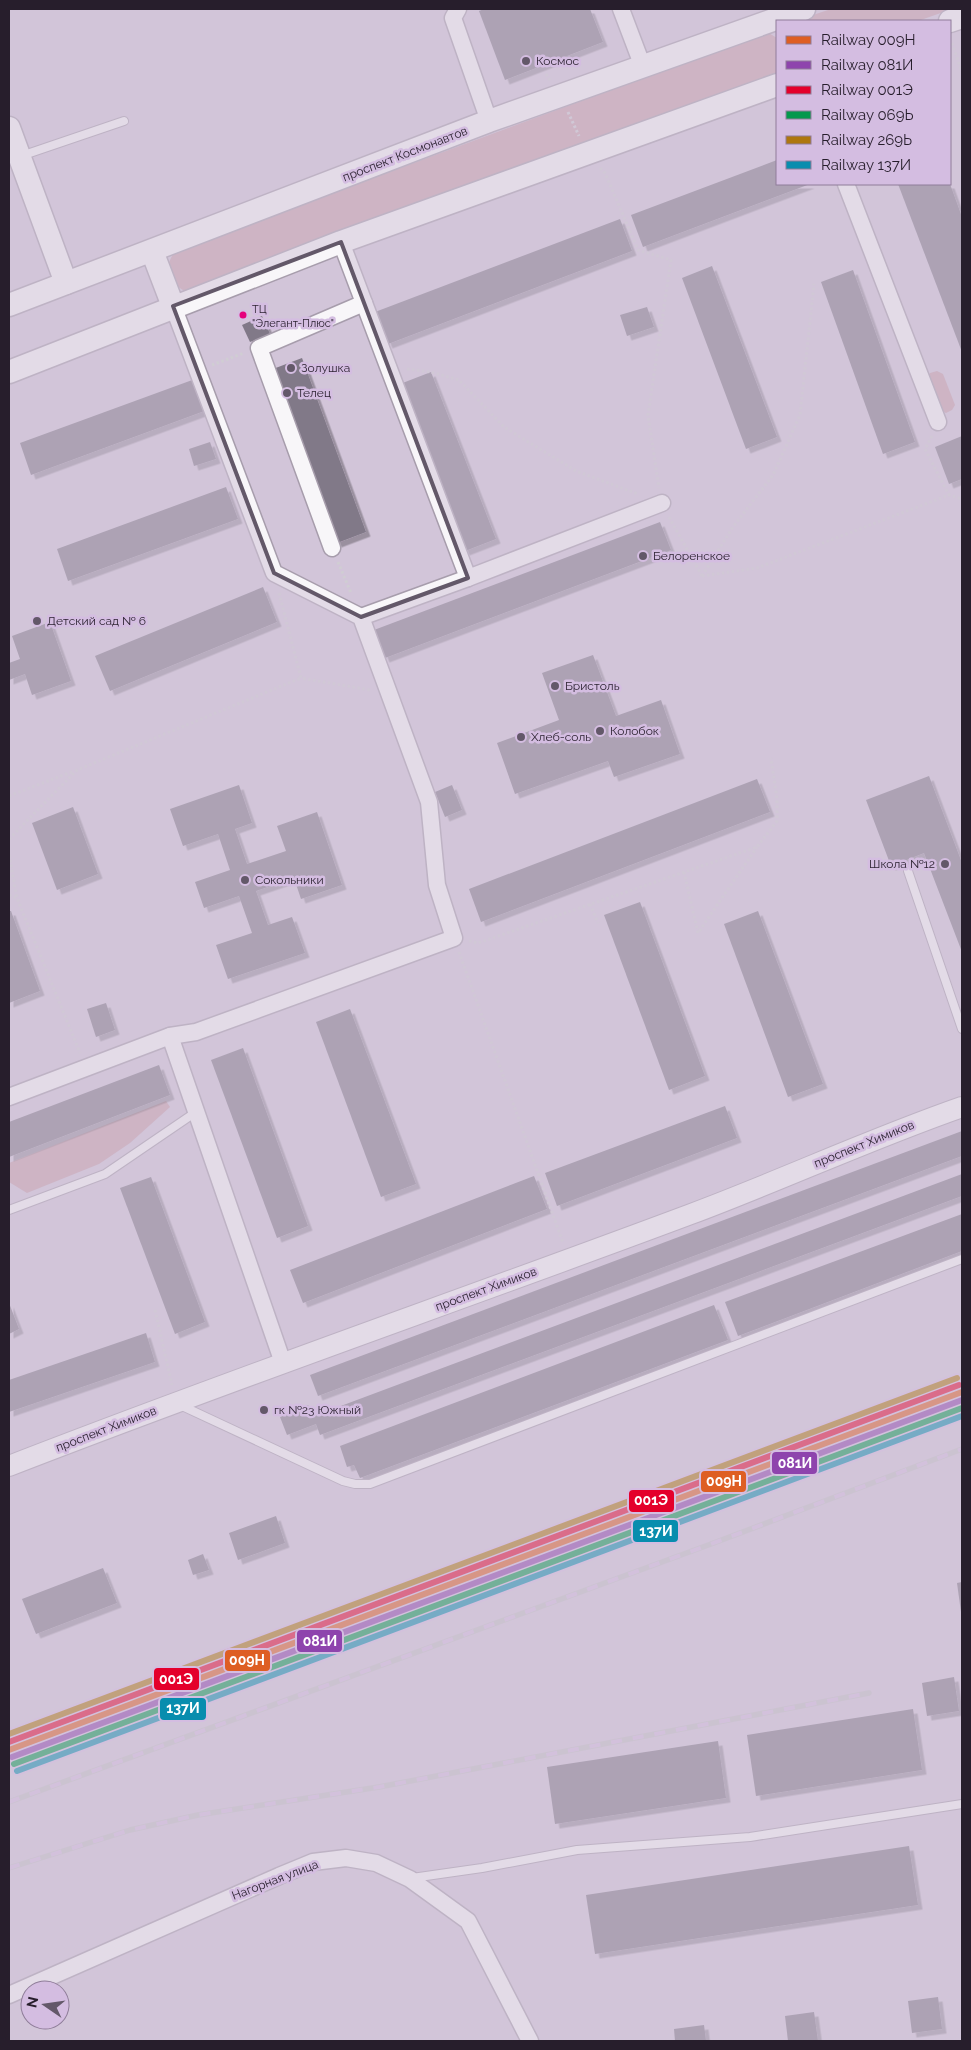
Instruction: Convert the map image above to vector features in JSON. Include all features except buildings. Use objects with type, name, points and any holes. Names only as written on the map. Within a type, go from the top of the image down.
[{"type":"main road","name":"проспект Космонавтов","points":[[782,19],[804,9]]},
{"type":"main road","name":"проспект Космонавтов","points":[[9,305],[489,121],[776,21]]},
{"type":"main road","points":[[9,372],[173,306],[341,242],[776,85]]},
{"type":"main road","points":[[9,128],[66,283]]},
{"type":"main road","points":[[152,250],[173,306]]},
{"type":"street","points":[[458,9],[452,18],[489,121]]},
{"type":"street","points":[[621,9],[643,67]]},
{"type":"street","points":[[846,185],[938,422]]},
{"type":"street","points":[[341,242],[468,578]]},
{"type":"street","points":[[332,548],[259,348],[364,303]]},
{"type":"street","points":[[9,1097],[170,1036],[196,1032],[454,938],[437,885],[429,802],[361,617],[274,573],[173,306]]},
{"type":"street","points":[[361,617],[662,503]]},
{"type":"street","points":[[170,1036],[284,1363]]},
{"type":"street","name":"проспект Химиков","points":[[9,1466],[694,1213],[898,1130],[962,1107]]},
{"type":"street","name":"Нагорная улица","points":[[9,1995],[314,1862],[346,1858],[376,1863],[410,1879],[468,1921],[530,2041]]},
{"type":"lane","points":[[19,156],[124,121]]},
{"type":"lane","points":[[908,871],[962,1029]]},
{"type":"lane","points":[[9,1210],[105,1174],[196,1112]]},
{"type":"lane","points":[[176,1403],[343,1481],[355,1484],[370,1484],[962,1259]]},
{"type":"lane","points":[[410,1879],[577,1850],[750,1837],[962,1804]]},
{"type":"path","points":[[952,44],[962,72]]},
{"type":"path","points":[[546,74],[560,96],[587,153],[604,172],[638,250],[671,260],[648,415],[662,503],[702,576]]},
{"type":"path","points":[[702,576],[733,527],[773,475],[800,415],[814,284]]},
{"type":"path","points":[[198,371],[259,348]]},
{"type":"path","points":[[388,366],[431,372],[458,380],[504,427],[576,471],[662,503]]},
{"type":"path","points":[[938,422],[926,449],[948,495]]},
{"type":"path","points":[[702,576],[757,568],[948,495],[962,499]]},
{"type":"path","points":[[332,548],[361,617]]},
{"type":"path","points":[[274,573],[301,678]]},
{"type":"path","points":[[9,796],[301,678],[388,693]]},
{"type":"path","points":[[684,872],[698,933],[777,821],[777,799],[770,758]]},
{"type":"path","points":[[9,839],[77,770]]},
{"type":"path","points":[[454,938],[478,943],[757,847]]},
{"type":"path","points":[[9,856],[17,898],[86,1068]]},
{"type":"path","points":[[9,895],[17,898]]},
{"type":"path","points":[[590,904],[598,924]]},
{"type":"path","points":[[454,938],[569,1259]]},
{"type":"path","points":[[155,1310],[176,1403]]},
{"type":"highlighted area","points":[[341,242],[468,578],[361,617],[274,573],[173,306]]},
{"type":"shaded area","points":[[831,9],[952,9],[921,20],[808,20],[810,16]]},
{"type":"shaded area","points":[[767,32],[776,37],[776,74],[190,293],[181,289],[169,273],[169,263],[174,252]]},
{"type":"shaded area","points":[[937,371],[943,374],[955,405],[952,410],[946,413],[940,410],[927,379],[930,373]]},
{"type":"shaded area","points":[[166,1101],[170,1107],[130,1143],[99,1164],[27,1193],[9,1182],[9,1163]]},
{"type":"railway","points":[[9,1802],[711,1544],[962,1449]]},
{"type":"railway","points":[[9,1868],[130,1830],[198,1815],[379,1787],[869,1693]]},
{"type":"rail line","name":"269Ь","points":[[9,1734],[957,1378]]},
{"type":"rail line","name":"001Э","points":[[9,1742],[959,1385]]},
{"type":"rail line","name":"009Н","points":[[9,1750],[962,1392]]},
{"type":"rail line","name":"081И","points":[[12,1757],[962,1400]]},
{"type":"rail line","name":"069Ь","points":[[14,1764],[962,1408]]},
{"type":"rail line","name":"137И","points":[[17,1771],[962,1416]]},
{"type":"place","name":"Космос","points":[[526,61]]},
{"type":"place","name":"ТЦ \"Элегант-Плюс\"","points":[[243,315]]},
{"type":"place","name":"Золушка","points":[[291,368]]},
{"type":"place","name":"Телец","points":[[287,393]]},
{"type":"place","name":"Белоренское","points":[[643,556]]},
{"type":"place","name":"Детский сад № 6","points":[[37,621]]},
{"type":"place","name":"Бристоль","points":[[555,686]]},
{"type":"place","name":"Колобок","points":[[600,731]]},
{"type":"place","name":"Хлеб-соль","points":[[521,737]]},
{"type":"place","name":"Школа №12","points":[[945,864]]},
{"type":"place","name":"Сокольники","points":[[245,880]]},
{"type":"place","name":"гк №23 Южный","points":[[264,1410]]}]
